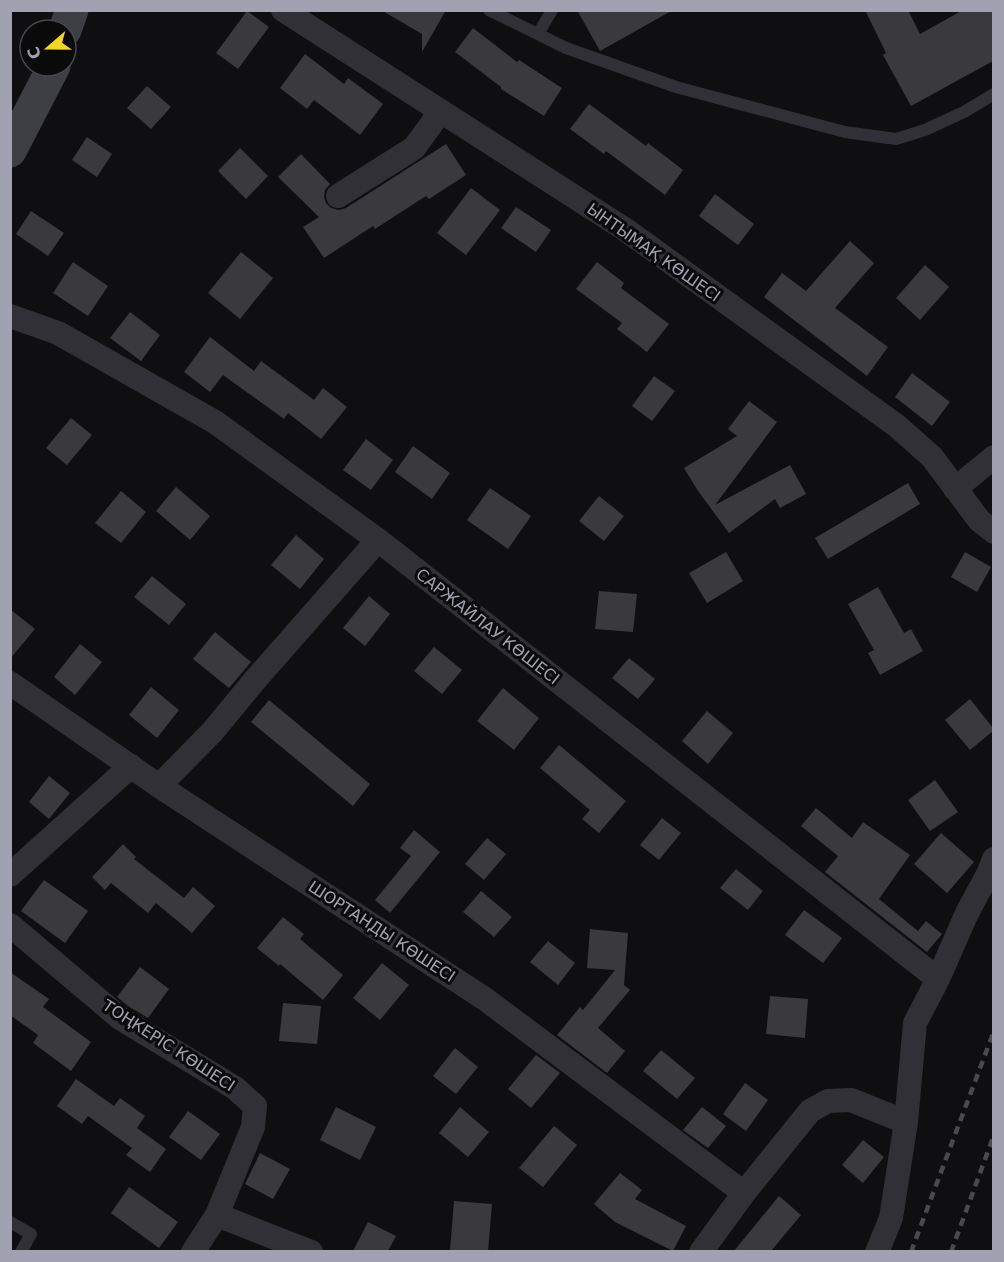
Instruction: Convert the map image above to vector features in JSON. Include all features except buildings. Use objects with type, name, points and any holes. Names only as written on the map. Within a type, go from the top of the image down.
[{"type":"street","name":"ЫНТЫМАҚ КӨШЕСІ","points":[[283,10],[626,230],[887,419],[932,457],[979,520],[993,532]]},
{"type":"street","points":[[10,151],[48,78]]},
{"type":"street","points":[[338,196],[414,148],[441,111]]},
{"type":"street","name":"САРЖАЙЛАУ КӨШЕСІ","points":[[10,316],[57,333],[215,422],[378,540],[938,979]]},
{"type":"street","points":[[955,489],[993,457]]},
{"type":"street","points":[[159,786],[213,731],[378,540]]},
{"type":"street","name":"ШОРТАНДЫ КӨШЕСІ","points":[[10,683],[159,786],[485,999],[744,1193]]},
{"type":"street","points":[[10,876],[131,766]]},
{"type":"street","points":[[878,1251],[891,1218],[906,1122],[915,1023],[988,874],[993,859]]},
{"type":"street","name":"ТОҢКЕРIС КӨШЕСІ","points":[[10,925],[120,1018],[236,1088],[255,1106],[253,1128],[217,1215]]},
{"type":"street","points":[[701,1251],[810,1111],[828,1101],[851,1100],[906,1122]]},
{"type":"street","points":[[193,1251],[217,1215],[311,1251]]},
{"type":"lane","points":[[489,10],[566,48],[676,87],[845,132],[896,139],[925,130],[964,112],[993,94]]},
{"type":"lane","points":[[538,34],[552,10]]},
{"type":"lane","points":[[10,1222],[31,1234],[21,1251]]},
{"type":"railway","points":[[911,1252],[994,1031]]},
{"type":"railway","points":[[951,1252],[994,1135]]}]
